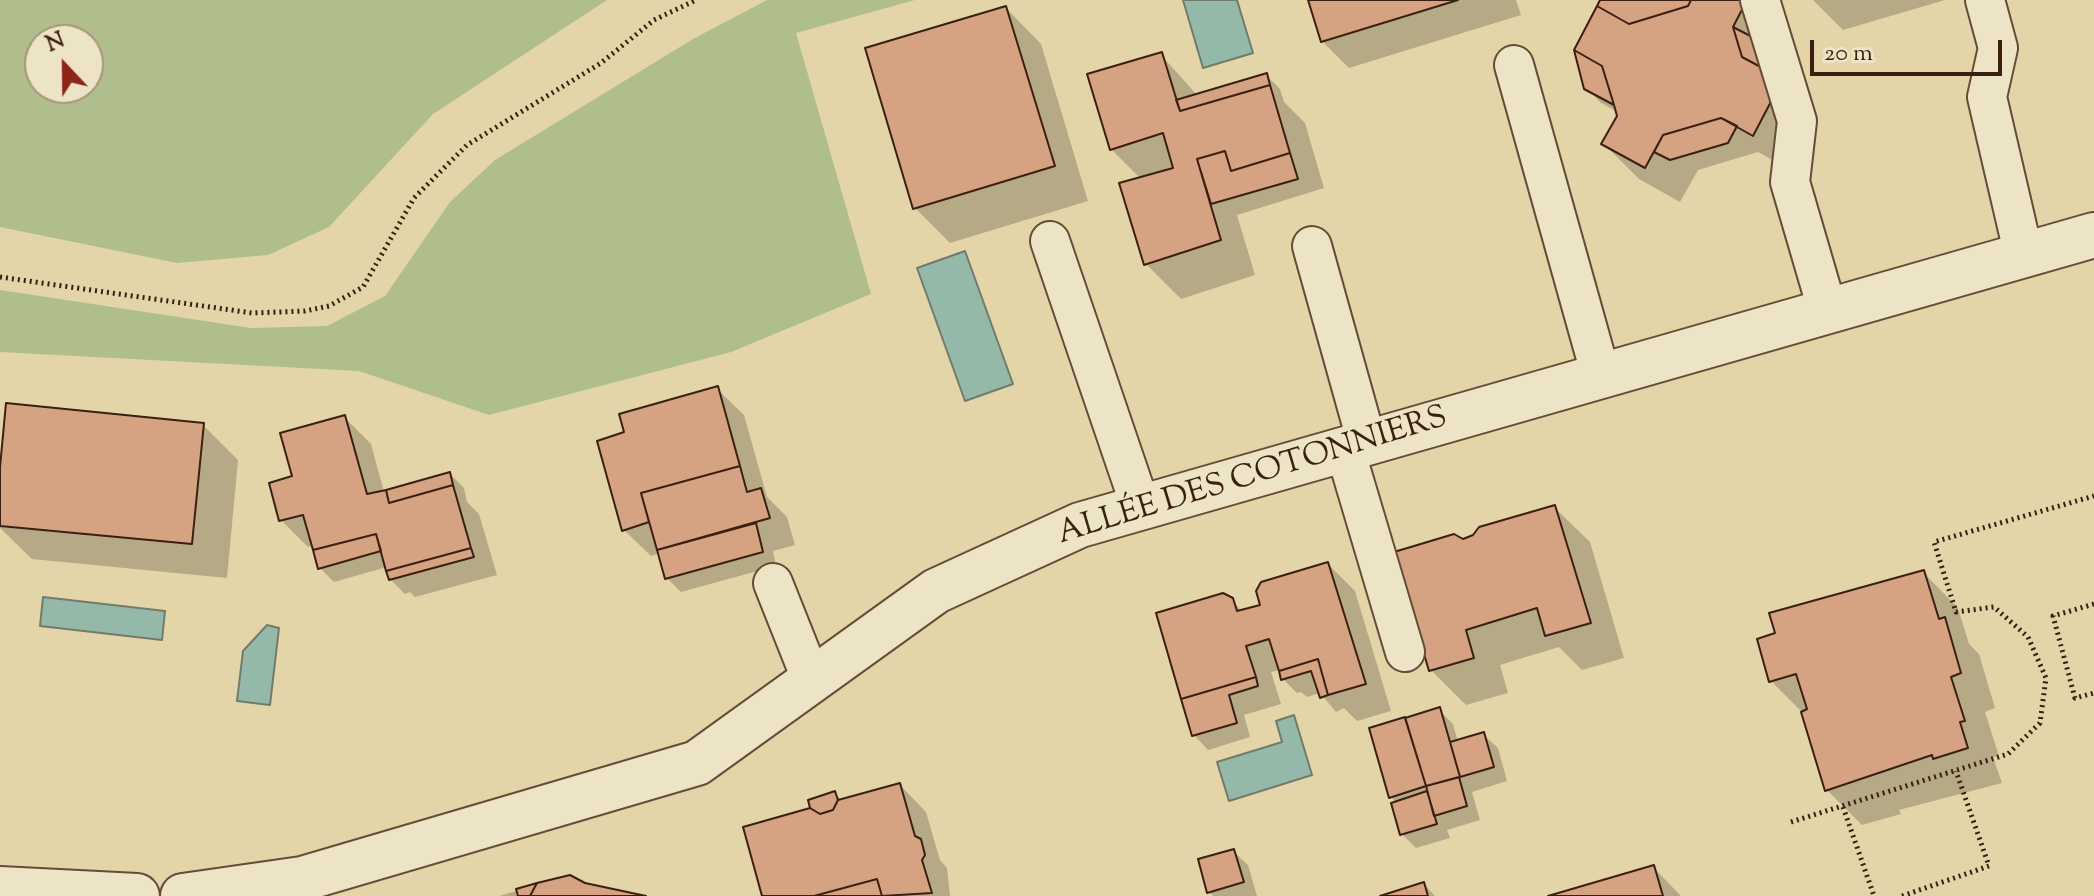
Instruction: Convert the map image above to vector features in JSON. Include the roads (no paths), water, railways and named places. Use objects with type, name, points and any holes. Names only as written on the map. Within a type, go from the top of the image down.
[{"type":"street","name":"ALLÉE DES COTONNIERS","points":[[183,896],[302,879],[697,763],[936,591],[1080,525],[2094,235]]},
{"type":"street","points":[[0,889],[137,896]]},
{"type":"lane","points":[[1760,0],[1797,121],[1790,182],[1828,312]]},
{"type":"lane","points":[[1985,0],[1998,48],[1987,97],[2024,256]]},
{"type":"lane","points":[[1514,65],[1601,376]]},
{"type":"lane","points":[[1050,241],[1141,508]]},
{"type":"lane","points":[[1312,246],[1405,652]]},
{"type":"lane","points":[[773,583],[812,681]]}]
